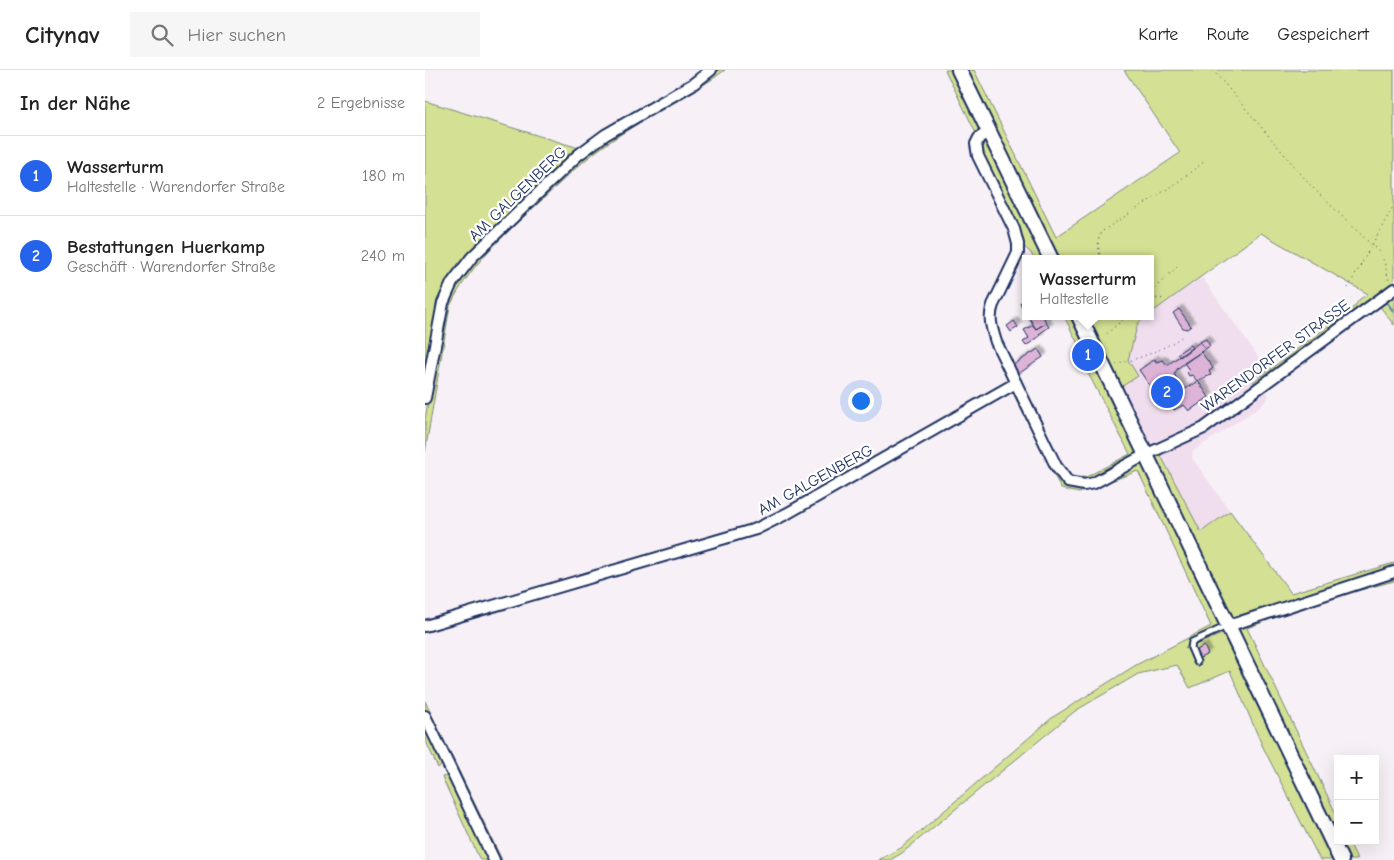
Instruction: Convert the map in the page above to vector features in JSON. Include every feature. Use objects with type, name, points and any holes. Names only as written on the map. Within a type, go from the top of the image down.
[{"type":"main road","points":[[959,70],[1049,255]]},
{"type":"main road","points":[[1081,320],[1341,860]]},
{"type":"street","name":"AM GALGENBERG","points":[[425,398],[443,302],[452,283],[472,257],[579,155],[605,135],[693,84],[711,70]]},
{"type":"street","points":[[989,131],[979,138],[975,144],[1013,229],[1018,254],[990,313],[990,323],[996,342],[1056,466],[1068,482],[1077,485],[1094,483],[1145,455]]},
{"type":"street","name":"WARENDORFER STRASSE","points":[[1145,455],[1204,428],[1221,418],[1392,290]]},
{"type":"street","name":"AM GALGENBERG","points":[[425,626],[756,529],[1016,383]]},
{"type":"street","points":[[1228,626],[1394,572]]},
{"type":"street","points":[[425,716],[493,860]]},
{"type":"lane","points":[[1197,662],[1191,648],[1193,642],[1228,626]]},
{"type":"path","points":[[1213,70],[1312,187],[1372,244],[1384,261],[1392,290]]},
{"type":"path","points":[[1100,255],[1098,241],[1101,232],[1175,184],[1205,161]]},
{"type":"path","points":[[1347,288],[1394,205]]},
{"type":"path","points":[[1154,292],[1158,285],[1179,265]]},
{"type":"path","points":[[1154,298],[1166,299]]},
{"type":"path","points":[[1093,346],[1122,321]]},
{"type":"path","points":[[1103,367],[1136,359],[1173,343],[1183,336]]},
{"type":"shaded area","points":[[1202,277],[1268,371],[1253,382],[1265,389],[1269,395],[1267,400],[1261,406],[1193,451],[1192,458],[1230,511],[1201,532],[1156,447],[1152,448],[1150,446],[1122,389],[1124,385],[1137,375],[1127,361],[1138,323],[1144,320],[1154,320],[1154,311]]},
{"type":"green space","points":[[717,70],[725,70],[622,133],[582,163],[503,236],[468,276],[450,306],[425,452],[425,419],[445,304],[454,284],[473,259],[580,157],[606,138],[694,88]]},
{"type":"green space","points":[[945,70],[951,70],[980,130],[977,135]]},
{"type":"green space","points":[[967,70],[974,70],[1056,237],[1180,153],[1124,70],[1394,70],[1394,325],[1375,300],[1258,388],[1253,382],[1354,307],[1360,299],[1368,294],[1261,233],[1154,311],[1154,255],[1057,255]]},
{"type":"green space","points":[[425,101],[582,149],[456,272],[425,390]]},
{"type":"green space","points":[[986,141],[1040,255],[1032,255],[1020,243],[980,156],[979,145]]},
{"type":"green space","points":[[1066,320],[1072,320],[1136,453],[1135,457],[1087,481],[1070,478],[1086,477],[1130,454],[1075,348],[1079,346]]},
{"type":"green space","points":[[1089,320],[1142,320],[1138,323],[1128,360],[1138,376],[1121,387]]},
{"type":"green space","points":[[1013,393],[1016,394],[1055,469],[1075,487],[1135,465],[1140,465],[1144,468],[1219,624],[1219,628],[1191,641],[1185,649],[1222,634],[1224,636],[1333,860],[1320,860],[1262,745],[1230,671],[1190,688],[1177,665],[1138,674],[1075,711],[902,853],[890,860],[878,860],[901,848],[1053,717],[1136,665],[1211,626],[1138,471],[1079,493],[1061,489]]},
{"type":"green space","points":[[1159,452],[1201,532],[1230,511],[1291,593],[1394,563],[1394,570],[1234,618],[1155,458]]},
{"type":"green space","points":[[1394,574],[1394,581],[1349,593],[1344,592],[1247,628],[1334,810],[1334,830],[1238,631],[1239,626]]},
{"type":"green space","points":[[425,701],[502,860],[496,860],[425,711]]},
{"type":"green space","points":[[425,722],[444,763],[438,768],[425,739]]},
{"type":"green space","points":[[448,776],[452,778],[490,860],[480,860],[442,777]]},
{"type":"green space","points":[[1341,845],[1351,845],[1357,860],[1348,860]]},
{"type":"building","points":[[1179,309],[1191,326],[1187,329],[1183,328],[1173,313]]},
{"type":"building","points":[[1030,320],[1045,320],[1046,323],[1036,329]]},
{"type":"building","points":[[1014,321],[1018,327],[1011,332],[1007,326]]},
{"type":"building","points":[[1046,323],[1049,327],[1026,346],[1023,342],[1029,338],[1024,330],[1033,325],[1036,329]]},
{"type":"building","points":[[1206,339],[1210,346],[1205,349],[1200,342]]},
{"type":"building","points":[[1200,342],[1205,349],[1178,368],[1174,374],[1184,390],[1198,381],[1209,397],[1189,411],[1184,405],[1174,410],[1173,405],[1162,406],[1162,401],[1152,398],[1155,393],[1139,370],[1155,359],[1156,362],[1163,360],[1167,365]]},
{"type":"building","points":[[1190,345],[1192,348],[1180,357],[1177,354]]},
{"type":"building","points":[[1038,349],[1043,357],[1017,375],[1013,365]]},
{"type":"building","points":[[1201,352],[1213,368],[1209,371],[1211,375],[1197,381],[1192,375],[1189,376],[1187,372],[1189,370],[1184,363]]},
{"type":"building","points":[[1204,646],[1208,654],[1198,659],[1195,651]]},
{"type":"waterway","points":[[1385,300],[1394,312]]},
{"type":"place","name":"Wasserturm","points":[[1088,355]]},
{"type":"place","name":"Bestattungen Huerkamp","points":[[1167,392]]}]
